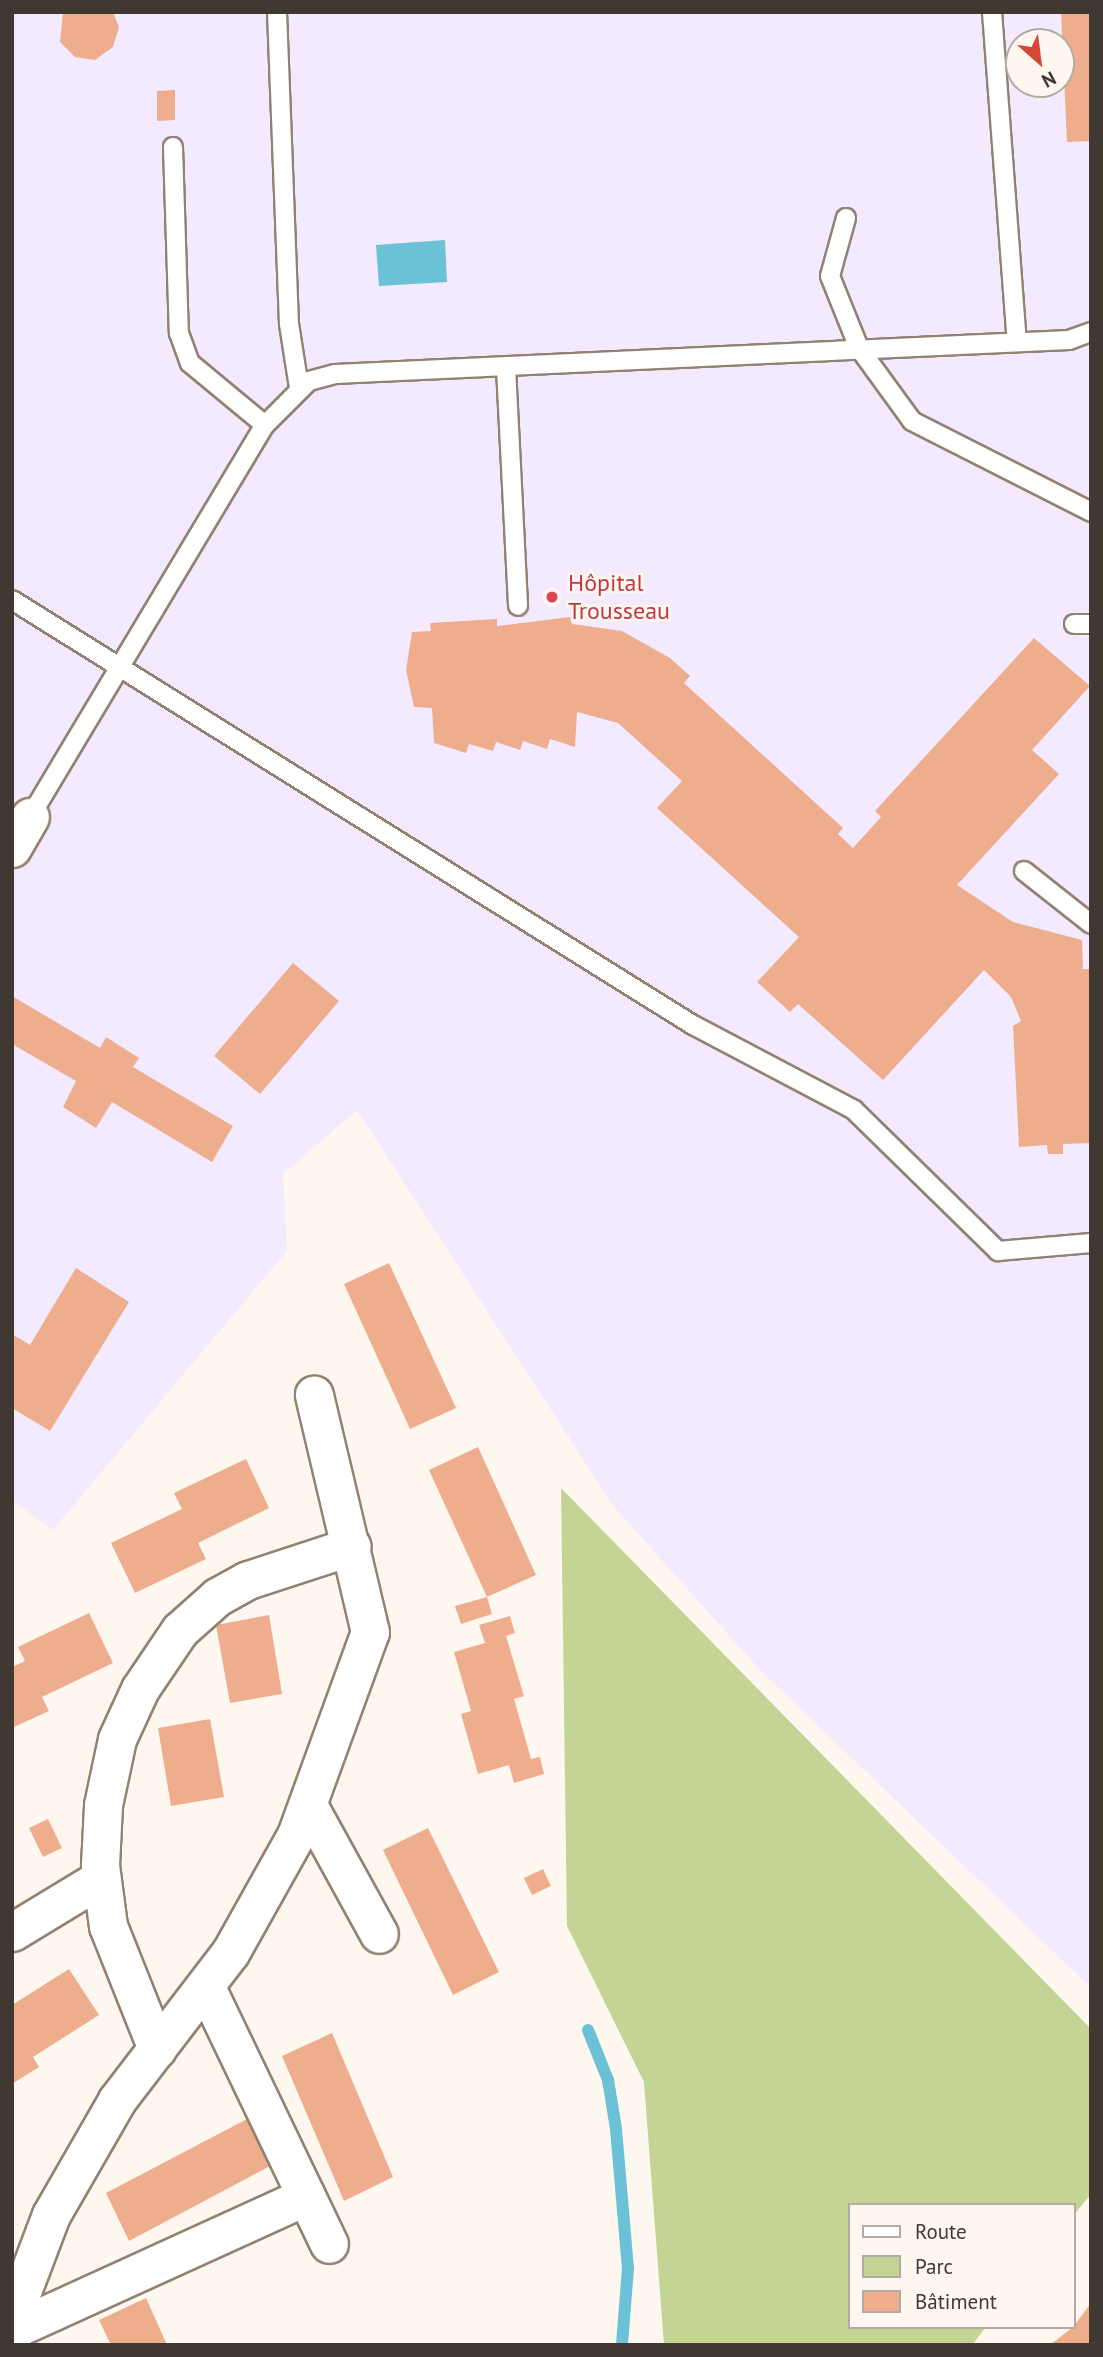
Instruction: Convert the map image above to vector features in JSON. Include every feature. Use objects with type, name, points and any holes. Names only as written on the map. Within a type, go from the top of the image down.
[{"type":"street","points":[[12,2318],[51,2216],[117,2100],[206,1987],[308,1805],[370,1632],[352,1545],[314,1395]]},
{"type":"street","points":[[157,2049],[108,1926],[101,1878],[103,1805],[117,1739],[140,1689],[180,1630],[248,1580],[352,1545]]},
{"type":"street","points":[[308,1805],[379,1934]]},
{"type":"street","points":[[12,1932],[101,1878]]},
{"type":"street","points":[[206,1987],[328,2244]]},
{"type":"street","points":[[12,2330],[59,2331],[306,2196]]},
{"type":"lane","points":[[277,12],[289,324],[299,388]]},
{"type":"lane","points":[[992,12],[1017,342]]},
{"type":"lane","points":[[173,148],[179,333],[191,363],[265,425]]},
{"type":"lane","points":[[846,218],[830,276],[859,348],[928,433],[1091,512]]},
{"type":"lane","points":[[21,832],[119,664],[265,425],[299,388],[335,374],[1017,342],[1091,332]]},
{"type":"lane","points":[[506,368],[518,606]]},
{"type":"lane","points":[[12,600],[119,664],[693,1025],[855,1110],[998,1251],[1091,1243]]},
{"type":"lane","points":[[1024,871],[1091,924]]},
{"type":"shaded area","name":"Hôpital Trousseau","points":[[12,12],[1091,12],[1091,1988],[759,1669],[613,1506],[357,1110],[283,1174],[287,1251],[53,1530],[12,1501]]},
{"type":"green space","points":[[561,1488],[1091,2029],[1091,2194],[1075,2214],[1075,2203],[848,2203],[848,2329],[984,2329],[972,2345],[664,2345],[644,2082],[567,1926]]},
{"type":"water","points":[[445,240],[447,282],[379,286],[376,245]]},
{"type":"building","points":[[63,12],[113,12],[119,27],[113,47],[95,60],[75,57],[60,42]]},
{"type":"building","points":[[1061,12],[1091,12],[1091,141],[1067,142],[1065,98],[1075,98],[1075,28],[1062,28]]},
{"type":"building","points":[[175,90],[175,120],[157,121],[157,91]]},
{"type":"building","points":[[570,617],[572,624],[622,631],[670,658],[690,676],[684,683],[843,828],[838,834],[853,848],[881,817],[875,811],[1034,638],[1090,686],[1032,750],[1059,774],[957,885],[1013,922],[1082,940],[1083,969],[1091,969],[1091,1143],[1063,1144],[1063,1154],[1048,1154],[1047,1145],[1019,1147],[1013,1026],[1021,1021],[1011,997],[984,970],[883,1080],[798,1004],[790,1012],[757,982],[799,937],[657,808],[682,781],[618,723],[577,712],[575,747],[550,739],[547,749],[523,741],[520,750],[496,742],[493,751],[469,744],[466,753],[434,743],[432,708],[414,707],[406,670],[412,632],[431,631],[430,623],[497,619],[497,626]]},
{"type":"building","points":[[293,963],[339,1001],[260,1094],[214,1056]]},
{"type":"building","points":[[12,996],[100,1048],[106,1037],[139,1058],[133,1067],[233,1126],[212,1162],[112,1102],[96,1128],[63,1107],[76,1081],[12,1044]]},
{"type":"building","points":[[389,1263],[456,1408],[410,1429],[344,1284]]},
{"type":"building","points":[[76,1268],[129,1302],[50,1431],[12,1408],[12,1334],[30,1345]]},
{"type":"building","points":[[478,1447],[536,1575],[487,1597],[429,1470]]},
{"type":"building","points":[[246,1459],[269,1508],[198,1543],[206,1559],[135,1593],[111,1543],[182,1509],[174,1493]]},
{"type":"building","points":[[487,1597],[492,1614],[461,1624],[455,1606]]},
{"type":"building","points":[[89,1613],[113,1663],[42,1697],[49,1711],[12,1728],[12,1667],[25,1661],[18,1647]]},
{"type":"building","points":[[269,1615],[282,1694],[230,1703],[216,1625]]},
{"type":"building","points":[[510,1616],[515,1633],[506,1636],[524,1696],[514,1699],[531,1759],[540,1757],[544,1774],[514,1783],[509,1765],[478,1774],[461,1714],[471,1711],[454,1652],[485,1643],[479,1625]]},
{"type":"building","points":[[210,1719],[224,1797],[171,1806],[158,1728]]},
{"type":"building","points":[[48,1819],[62,1848],[43,1857],[29,1828]]},
{"type":"building","points":[[428,1828],[499,1972],[453,1995],[383,1850]]},
{"type":"building","points":[[543,1869],[551,1886],[532,1895],[524,1878]]},
{"type":"building","points":[[69,1969],[99,2015],[33,2057],[39,2067],[12,2084],[12,2005]]},
{"type":"building","points":[[332,2033],[393,2177],[344,2201],[282,2056]]},
{"type":"building","points":[[247,2119],[270,2166],[129,2241],[106,2193]]},
{"type":"building","points":[[146,2298],[167,2345],[111,2345],[99,2320]]},
{"type":"building","points":[[1091,2303],[1091,2345],[1050,2345],[1070,2329],[1075,2329],[1075,2324]]},
{"type":"waterway","points":[[588,2030],[608,2080],[616,2129],[628,2268],[622,2345]]},
{"type":"place","name":"Hôpital Trousseau","points":[[552,597]]}]
